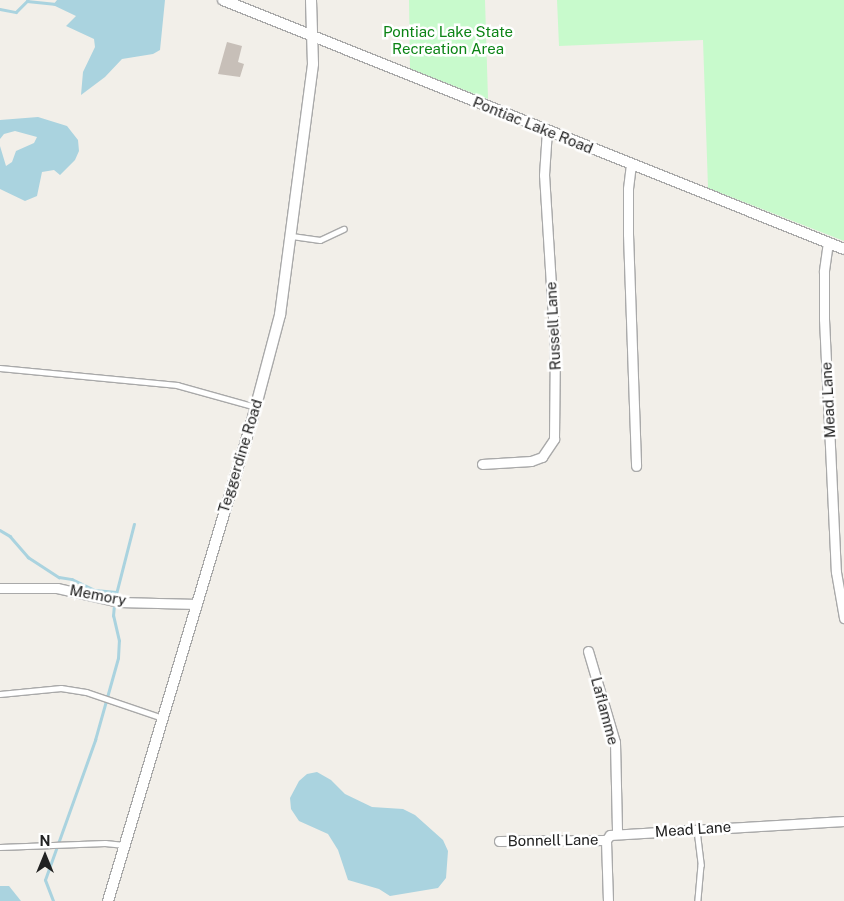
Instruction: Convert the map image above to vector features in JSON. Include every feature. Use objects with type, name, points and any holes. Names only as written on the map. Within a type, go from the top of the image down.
[{"type":"street","name":"Pontiac Lake Road","points":[[223,0],[312,33],[844,249]]},
{"type":"street","name":"Teggerdine Road","points":[[108,901],[256,407],[280,315],[292,236],[313,64],[311,0]]},
{"type":"street","name":"Russell Lane","points":[[482,464],[531,461],[542,457],[554,439],[555,348],[544,175],[547,130]]},
{"type":"street","points":[[631,164],[628,189],[628,234],[636,466]]},
{"type":"street","name":"Mead Lane","points":[[828,242],[824,272],[824,319],[836,572],[844,618]]},
{"type":"street","name":"Memory","points":[[0,588],[57,588],[119,602],[196,604]]},
{"type":"street","name":"Laflamme","points":[[588,651],[615,742],[617,833]]},
{"type":"street","name":"Mead Lane","points":[[606,840],[617,833],[844,821]]},
{"type":"street","points":[[606,840],[608,901]]},
{"type":"street","name":"Bonnell Lane","points":[[500,841],[606,840]]},
{"type":"lane","points":[[292,236],[320,240],[344,229]]},
{"type":"lane","points":[[0,368],[177,385],[256,407]]},
{"type":"lane","points":[[0,694],[62,688],[78,690],[164,718]]},
{"type":"lane","points":[[697,828],[701,865],[698,901]]},
{"type":"lane","points":[[0,847],[105,843],[125,846]]},
{"type":"green space","name":"Pontiac Lake State Recreation Area","points":[[409,0],[485,0],[488,99],[410,69]]},
{"type":"green space","name":"Pontiac Lake State Recreation Area","points":[[557,0],[844,0],[844,241],[708,188],[703,40],[559,46]]},
{"type":"water","points":[[57,0],[165,0],[160,50],[153,54],[122,59],[105,77],[81,95],[83,72],[95,47],[94,39],[66,26],[76,16],[53,5]]},
{"type":"water","points":[[38,117],[67,126],[78,140],[79,151],[75,160],[60,175],[54,170],[42,172],[37,196],[25,201],[0,189],[0,146],[6,166],[12,162],[16,151],[34,143],[37,137],[15,131],[4,134],[0,139],[0,120]]},
{"type":"water","points":[[317,772],[331,780],[345,794],[372,807],[403,809],[415,815],[443,840],[448,851],[446,878],[438,888],[390,896],[379,889],[348,880],[338,850],[328,834],[299,821],[291,809],[290,798],[299,781],[307,774]]},
{"type":"water","points":[[0,886],[9,886],[21,901],[0,901]]},
{"type":"building","points":[[227,42],[242,46],[238,62],[244,64],[240,77],[218,74]]},
{"type":"waterway","points":[[0,9],[16,12],[27,1],[56,4]]},
{"type":"waterway","points":[[115,598],[134,524]]},
{"type":"waterway","points":[[0,530],[10,536],[28,557],[59,577],[72,579],[95,590],[116,592]]},
{"type":"waterway","points":[[53,901],[45,880],[95,740],[118,658],[119,641],[113,616],[114,604]]}]
